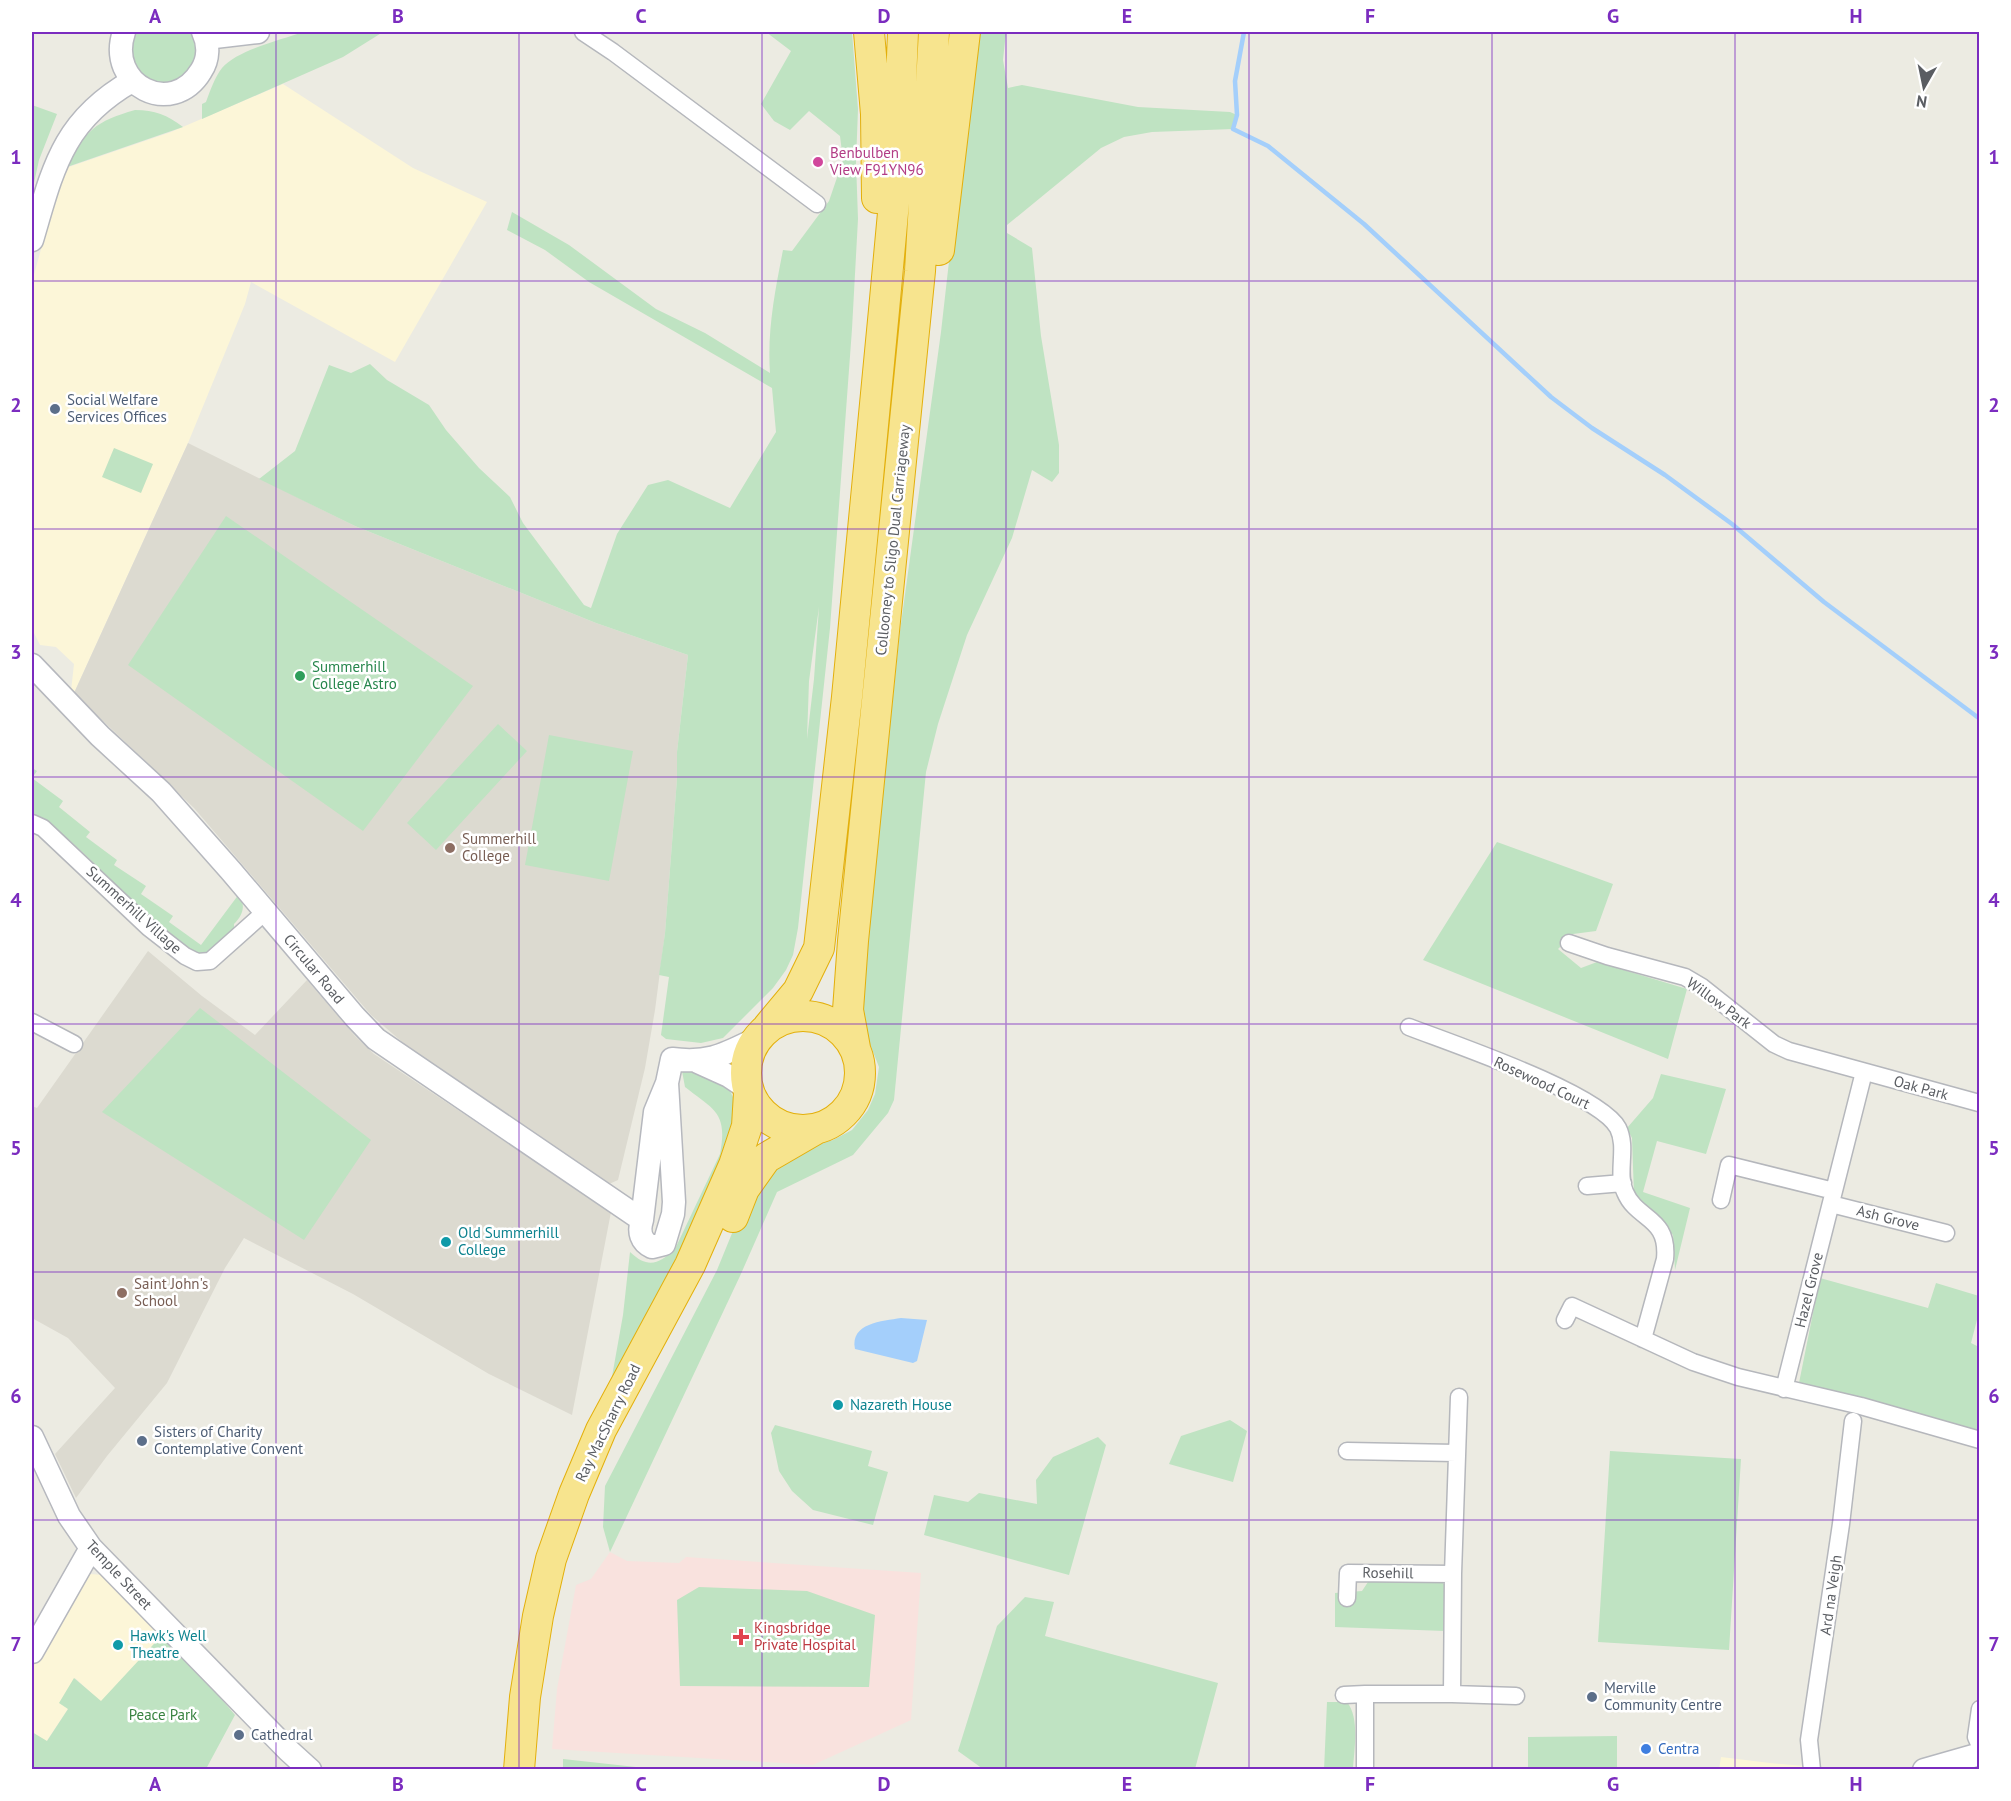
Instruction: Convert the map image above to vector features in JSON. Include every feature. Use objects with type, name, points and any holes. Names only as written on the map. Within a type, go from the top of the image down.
[{"type":"highway","points":[[858,579],[858,471],[878,184],[876,114],[869,32]]},
{"type":"highway","name":"Collooney to Sligo Dual Carriageway","points":[[762,1033],[798,991],[819,948],[847,697],[898,159],[903,32]]},
{"type":"highway","name":"Collooney to Sligo Dual Carriageway","points":[[855,1048],[848,1010],[920,271],[934,32]]},
{"type":"highway","points":[[890,561],[912,446],[943,225],[966,32]]},
{"type":"highway","points":[[800,1016],[816,1017],[832,1024],[845,1034],[855,1048],[860,1065],[860,1082],[855,1098],[846,1112],[832,1123],[816,1129],[800,1131],[784,1127],[763,1114],[757,1108],[748,1090],[745,1071],[748,1054],[762,1033],[783,1019],[800,1016]]},
{"type":"highway","name":"Ray MacSharry Road","points":[[519,1770],[525,1697],[538,1616],[551,1559],[574,1494],[601,1430],[690,1265],[734,1165],[747,1126],[748,1090]]},
{"type":"highway","name":"Ray MacSharry Road","points":[[540,1770],[546,1683],[556,1621],[575,1547],[614,1448],[697,1294],[744,1189],[766,1158],[816,1129]]},
{"type":"street","points":[[124,32],[120,43],[120,57],[124,70],[132,81],[144,90],[158,94],[172,93],[186,88],[197,79],[204,67],[207,53],[204,35],[258,32]]},
{"type":"street","points":[[583,32],[614,52],[817,204]]},
{"type":"street","points":[[32,240],[55,164],[68,138],[83,119],[132,81]]},
{"type":"street","name":"Circular Road","points":[[32,665],[100,736],[160,792],[376,1039],[642,1220]]},
{"type":"street","name":"Summerhill Village","points":[[32,823],[43,828],[149,928],[185,956],[197,962],[210,961],[266,911]]},
{"type":"street","name":"Willow Park","points":[[1569,943],[1685,977],[1702,987],[1774,1044],[1789,1051],[1864,1072]]},
{"type":"street","points":[[32,1022],[74,1044]]},
{"type":"street","name":"Rosewood Court","points":[[1408,1027],[1479,1053],[1571,1092],[1593,1105],[1617,1128],[1622,1140],[1624,1190],[1630,1200],[1663,1234],[1666,1246],[1663,1270],[1643,1339]]},
{"type":"street","points":[[698,1062],[725,1054],[762,1033]]},
{"type":"street","points":[[668,1083],[655,1112],[640,1231],[644,1242],[652,1247],[664,1244],[673,1214],[668,1083],[672,1059],[698,1062],[729,1076],[748,1090]]},
{"type":"street","name":"Oak Park","points":[[1864,1072],[1979,1103]]},
{"type":"street","name":"Hazel Grove","points":[[1784,1389],[1864,1072]]},
{"type":"street","points":[[1721,1200],[1729,1165],[1833,1197]]},
{"type":"street","points":[[1587,1186],[1623,1183]]},
{"type":"street","name":"Ash Grove","points":[[1833,1197],[1946,1233]]},
{"type":"street","points":[[1565,1320],[1572,1306],[1693,1362],[1726,1374],[1861,1406],[1980,1440]]},
{"type":"street","points":[[1452,1694],[1456,1453],[1460,1397]]},
{"type":"street","name":"Ard na Veigh","points":[[1812,1770],[1809,1740],[1841,1524],[1853,1421]]},
{"type":"street","name":"Temple Street","points":[[32,1437],[69,1516],[91,1548],[310,1770]]},
{"type":"street","points":[[1347,1451],[1456,1453]]},
{"type":"street","points":[[32,1652],[91,1548]]},
{"type":"street","name":"Rosehill","points":[[1347,1598],[1348,1573],[1453,1574]]},
{"type":"street","points":[[1365,1694],[1365,1770]]},
{"type":"street","points":[[1344,1695],[1516,1696]]},
{"type":"street","points":[[1980,1709],[1976,1737],[1980,1746]]},
{"type":"street","points":[[1924,1770],[1980,1754]]},
{"type":"shaded area","points":[[283,84],[413,168],[487,202],[395,362],[251,282],[245,304],[188,443],[74,693],[71,691],[74,664],[56,647],[40,645],[32,629],[32,282],[63,169],[171,132]]},
{"type":"shaded area","name":"Summerhill College","points":[[188,443],[355,526],[596,623],[688,655],[677,752],[665,933],[655,1010],[645,1068],[618,1180],[609,1184],[575,1162],[408,1047],[371,1015],[194,808],[74,693]]},
{"type":"shaded area","points":[[148,951],[202,996],[255,1035],[307,980],[355,1036],[374,1054],[611,1212],[572,1415],[489,1374],[353,1294],[244,1238],[225,1268],[167,1383],[76,1498],[55,1454],[115,1388],[68,1338],[32,1318],[32,1214],[34,1207],[32,1200],[32,1106],[37,1108]]},
{"type":"shaded area","name":"Kingsbridge Private Hospital","points":[[610,1552],[627,1561],[679,1563],[686,1557],[921,1573],[911,1720],[813,1765],[552,1749],[557,1689],[576,1585],[591,1579]]},
{"type":"shaded area","points":[[90,1574],[103,1575],[165,1632],[101,1702],[75,1678],[68,1709],[46,1742],[32,1732],[32,1664]]},
{"type":"shaded area","points":[[1721,1757],[1804,1766],[1804,1770],[1719,1770]]},
{"type":"green space","points":[[132,32],[195,32],[201,57],[171,87],[138,78],[127,45]]},
{"type":"green space","points":[[303,32],[383,32],[343,57],[202,119],[202,104],[206,102],[222,68],[248,51]]},
{"type":"green space","points":[[766,32],[852,32],[858,109],[856,162],[858,219],[830,628],[798,928],[793,955],[773,988],[723,1038],[701,1043],[666,1039],[661,1035],[669,977],[659,975],[665,933],[677,752],[688,655],[596,623],[355,526],[259,479],[295,451],[329,365],[351,373],[370,364],[387,380],[429,405],[446,430],[479,468],[510,497],[523,523],[584,605],[591,608],[617,534],[648,485],[668,480],[730,508],[776,432],[772,388],[589,282],[545,250],[507,230],[512,212],[569,245],[656,309],[705,333],[770,373],[771,326],[783,250],[792,251],[829,201],[843,160],[840,136],[809,111],[790,130],[774,121],[761,104],[791,51]],"holes":[[[819,607],[807,739],[809,681]]]},
{"type":"green space","points":[[975,32],[1006,32],[1003,60],[1008,88],[1022,85],[1138,107],[1230,112],[1237,115],[1233,129],[1152,132],[1124,137],[1101,148],[1007,225],[1007,233],[1032,248],[1041,336],[1059,445],[1059,473],[1052,482],[1032,470],[1012,538],[967,635],[938,724],[926,772],[894,1100],[888,1113],[853,1155],[777,1192],[610,1552],[603,1527],[605,1486],[717,1270],[735,1226],[768,1171],[809,1147],[833,1140],[852,1130],[868,1110],[875,1094],[879,1067],[859,1016],[900,631],[941,332]]},
{"type":"green space","points":[[32,105],[57,114],[39,160],[32,192]]},
{"type":"green space","points":[[135,110],[160,114],[183,127],[67,167],[79,144],[93,129],[110,118]]},
{"type":"green space","points":[[114,448],[153,464],[141,493],[102,477]]},
{"type":"green space","name":"Summerhill College Astro","points":[[226,516],[473,686],[363,831],[128,665]]},
{"type":"green space","points":[[498,724],[527,751],[436,850],[407,823]]},
{"type":"green space","points":[[549,735],[633,751],[609,881],[525,865]]},
{"type":"green space","points":[[32,768],[37,771],[32,778]]},
{"type":"green space","points":[[32,778],[63,801],[59,807],[90,832],[86,837],[117,860],[114,865],[146,886],[141,894],[173,916],[169,922],[201,945],[239,894],[243,910],[234,924],[234,929],[207,954],[192,951],[172,937],[148,917],[73,844],[51,826],[32,816]]},
{"type":"green space","points":[[1497,842],[1613,884],[1596,931],[1573,934],[1558,949],[1581,968],[1597,962],[1687,989],[1668,1059],[1423,960]]},
{"type":"green space","points":[[200,1008],[371,1140],[304,1240],[102,1112]]},
{"type":"green space","points":[[691,1070],[728,1087],[736,1103],[733,1146],[608,1399],[623,1315],[630,1252],[642,1261],[653,1262],[664,1258],[675,1249],[720,1154],[722,1129],[720,1120],[711,1107],[685,1087],[682,1071]]},
{"type":"green space","points":[[1661,1074],[1726,1089],[1706,1154],[1657,1141],[1643,1192],[1690,1208],[1675,1270],[1673,1235],[1634,1195],[1632,1138],[1627,1128],[1653,1098]]},
{"type":"green space","points":[[1820,1278],[1928,1308],[1936,1283],[1979,1296],[1979,1312],[1971,1343],[1979,1347],[1979,1433],[1799,1383]]},
{"type":"green space","points":[[1230,1420],[1247,1431],[1233,1482],[1169,1464],[1181,1436]]},
{"type":"green space","points":[[775,1425],[872,1451],[868,1466],[888,1472],[873,1525],[813,1510],[792,1491],[779,1471],[771,1433]]},
{"type":"green space","points":[[1098,1437],[1106,1445],[1069,1575],[924,1535],[934,1495],[968,1502],[979,1493],[1037,1504],[1036,1480],[1053,1457]]},
{"type":"green space","points":[[1610,1451],[1741,1459],[1729,1650],[1598,1642]]},
{"type":"green space","points":[[1441,1581],[1446,1586],[1445,1631],[1335,1627],[1335,1593],[1362,1591],[1368,1582]]},
{"type":"green space","points":[[699,1587],[807,1591],[875,1615],[869,1687],[680,1686],[677,1600]]},
{"type":"green space","points":[[1025,1597],[1054,1602],[1045,1636],[1218,1683],[1195,1769],[983,1769],[958,1751],[997,1626]]},
{"type":"green space","name":"Peace Park","points":[[165,1632],[235,1715],[206,1769],[32,1769],[32,1732],[47,1741],[68,1709],[59,1703],[74,1678],[101,1701]]},
{"type":"green space","points":[[1327,1702],[1347,1702],[1351,1709],[1355,1725],[1353,1769],[1324,1770]]},
{"type":"green space","points":[[1617,1736],[1617,1769],[1528,1769],[1528,1737]]},
{"type":"green space","points":[[563,1759],[654,1769],[563,1769]]},
{"type":"water","points":[[901,1318],[927,1320],[917,1361],[913,1363],[855,1349],[857,1334],[862,1329],[877,1322]]},
{"type":"waterway","points":[[1244,32],[1235,81],[1237,115],[1233,129],[1268,146],[1364,224],[1551,397],[1592,428],[1665,475],[1732,524],[1824,602],[1980,719]]},
{"type":"place","name":"Benbulben View F91YN96","points":[[818,162]]},
{"type":"place","name":"Social Welfare Services Offices","points":[[55,409]]},
{"type":"place","name":"Summerhill College Astro","points":[[300,676]]},
{"type":"place","name":"Summerhill College","points":[[450,848]]},
{"type":"place","name":"Old Summerhill College","points":[[446,1242]]},
{"type":"place","name":"Saint John's School","points":[[122,1293]]},
{"type":"place","name":"Nazareth House","points":[[838,1405]]},
{"type":"place","name":"Sisters of Charity Contemplative Convent","points":[[142,1441]]},
{"type":"place","name":"Kingsbridge Private Hospital","points":[[741,1637]]},
{"type":"place","name":"Hawk's Well Theatre","points":[[118,1645]]},
{"type":"place","name":"Merville Community Centre","points":[[1592,1697]]},
{"type":"place","name":"Cathedral","points":[[239,1735]]},
{"type":"place","name":"Centra","points":[[1646,1749]]}]
